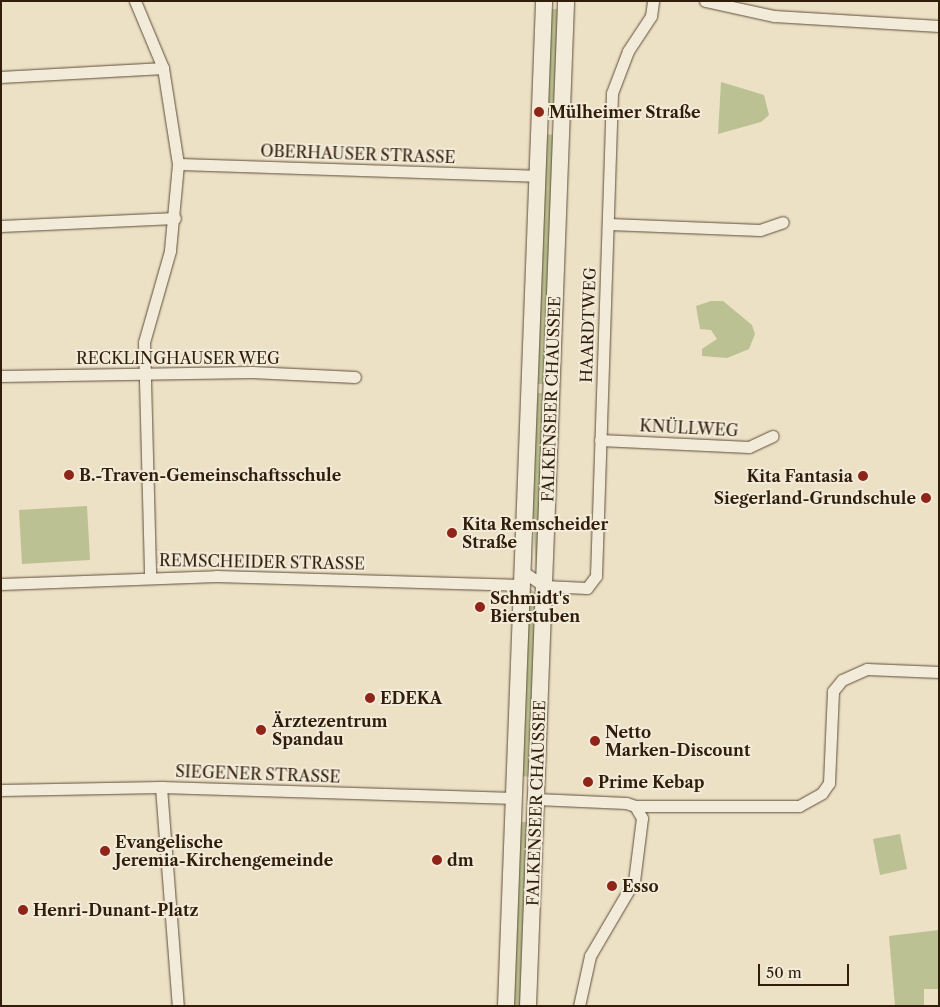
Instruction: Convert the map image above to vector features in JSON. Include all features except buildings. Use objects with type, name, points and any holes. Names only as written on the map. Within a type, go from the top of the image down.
[{"type":"main road","name":"FALKENSEER CHAUSSEE","points":[[506,1006],[544,1]]},
{"type":"main road","name":"FALKENSEER CHAUSSEE","points":[[528,1006],[566,1]]},
{"type":"main road","points":[[514,798],[536,799]]},
{"type":"street","points":[[135,1],[164,68],[178,164],[175,218],[165,274],[147,327],[143,372],[150,576]]},
{"type":"street","name":"HAARDTWEG","points":[[544,586],[587,588],[596,576],[612,93],[628,51],[651,16],[653,1]]},
{"type":"street","points":[[705,1],[774,16],[939,26]]},
{"type":"street","points":[[1,77],[164,68]]},
{"type":"street","name":"OBERHAUSER STRASSE","points":[[178,164],[537,176]]},
{"type":"street","points":[[1,226],[175,218]]},
{"type":"street","points":[[608,224],[760,230],[784,222]]},
{"type":"street","name":"RECKLINGHAUSER WEG","points":[[1,376],[143,372],[356,377]]},
{"type":"street","name":"KNÜLLWEG","points":[[600,440],[749,447],[773,436]]},
{"type":"street","name":"REMSCHEIDER STRASSE","points":[[1,584],[150,576],[522,578]]},
{"type":"street","points":[[522,578],[544,586]]},
{"type":"street","points":[[536,799],[635,806],[799,806],[822,794],[829,783],[833,690],[842,680],[867,669],[939,672]]},
{"type":"street","points":[[161,787],[178,1006]]},
{"type":"street","name":"SIEGENER STRASSE","points":[[1,790],[161,787],[514,798]]},
{"type":"street","points":[[580,1006],[590,956],[634,881],[642,818],[635,806]]},
{"type":"green space","points":[[549,9],[559,9],[553,113],[546,112]]},
{"type":"green space","points":[[721,82],[764,95],[769,115],[761,122],[718,134]]},
{"type":"green space","points":[[547,134],[554,135],[545,384],[536,384]]},
{"type":"green space","points":[[711,301],[723,301],[752,325],[755,334],[749,349],[727,358],[702,356],[702,349],[717,339],[711,330],[700,329],[696,306]]},
{"type":"green space","points":[[535,393],[545,393],[536,572],[532,493]]},
{"type":"green space","points":[[87,506],[90,560],[22,564],[19,510]]},
{"type":"green space","points":[[529,588],[537,595],[530,777],[522,776]]},
{"type":"green space","points":[[519,822],[528,822],[521,1006],[513,1006]]},
{"type":"green space","points":[[900,834],[907,869],[880,875],[873,839]]},
{"type":"green space","points":[[939,930],[939,989],[924,989],[924,1006],[895,1006],[889,936]]},
{"type":"place","name":"Mülheimer Straße","points":[[539,112]]},
{"type":"place","name":"B.-Traven-Gemeinschaftsschule","points":[[69,475]]},
{"type":"place","name":"Kita Fantasia","points":[[863,476]]},
{"type":"place","name":"Siegerland-Grundschule","points":[[926,498]]},
{"type":"place","name":"Kita Remscheider Straße","points":[[452,533]]},
{"type":"place","name":"Schmidt's Bierstuben","points":[[480,607]]},
{"type":"place","name":"EDEKA","points":[[370,698]]},
{"type":"place","name":"Ärztezentrum Spandau","points":[[261,730]]},
{"type":"place","name":"Netto Marken-Discount","points":[[595,741]]},
{"type":"place","name":"Prime Kebap","points":[[588,782]]},
{"type":"place","name":"Evangelische Jeremia-Kirchengemeinde","points":[[105,851]]},
{"type":"place","name":"dm","points":[[437,860]]},
{"type":"place","name":"Esso","points":[[612,886]]},
{"type":"place","name":"Henri-Dunant-Platz","points":[[23,910]]}]
